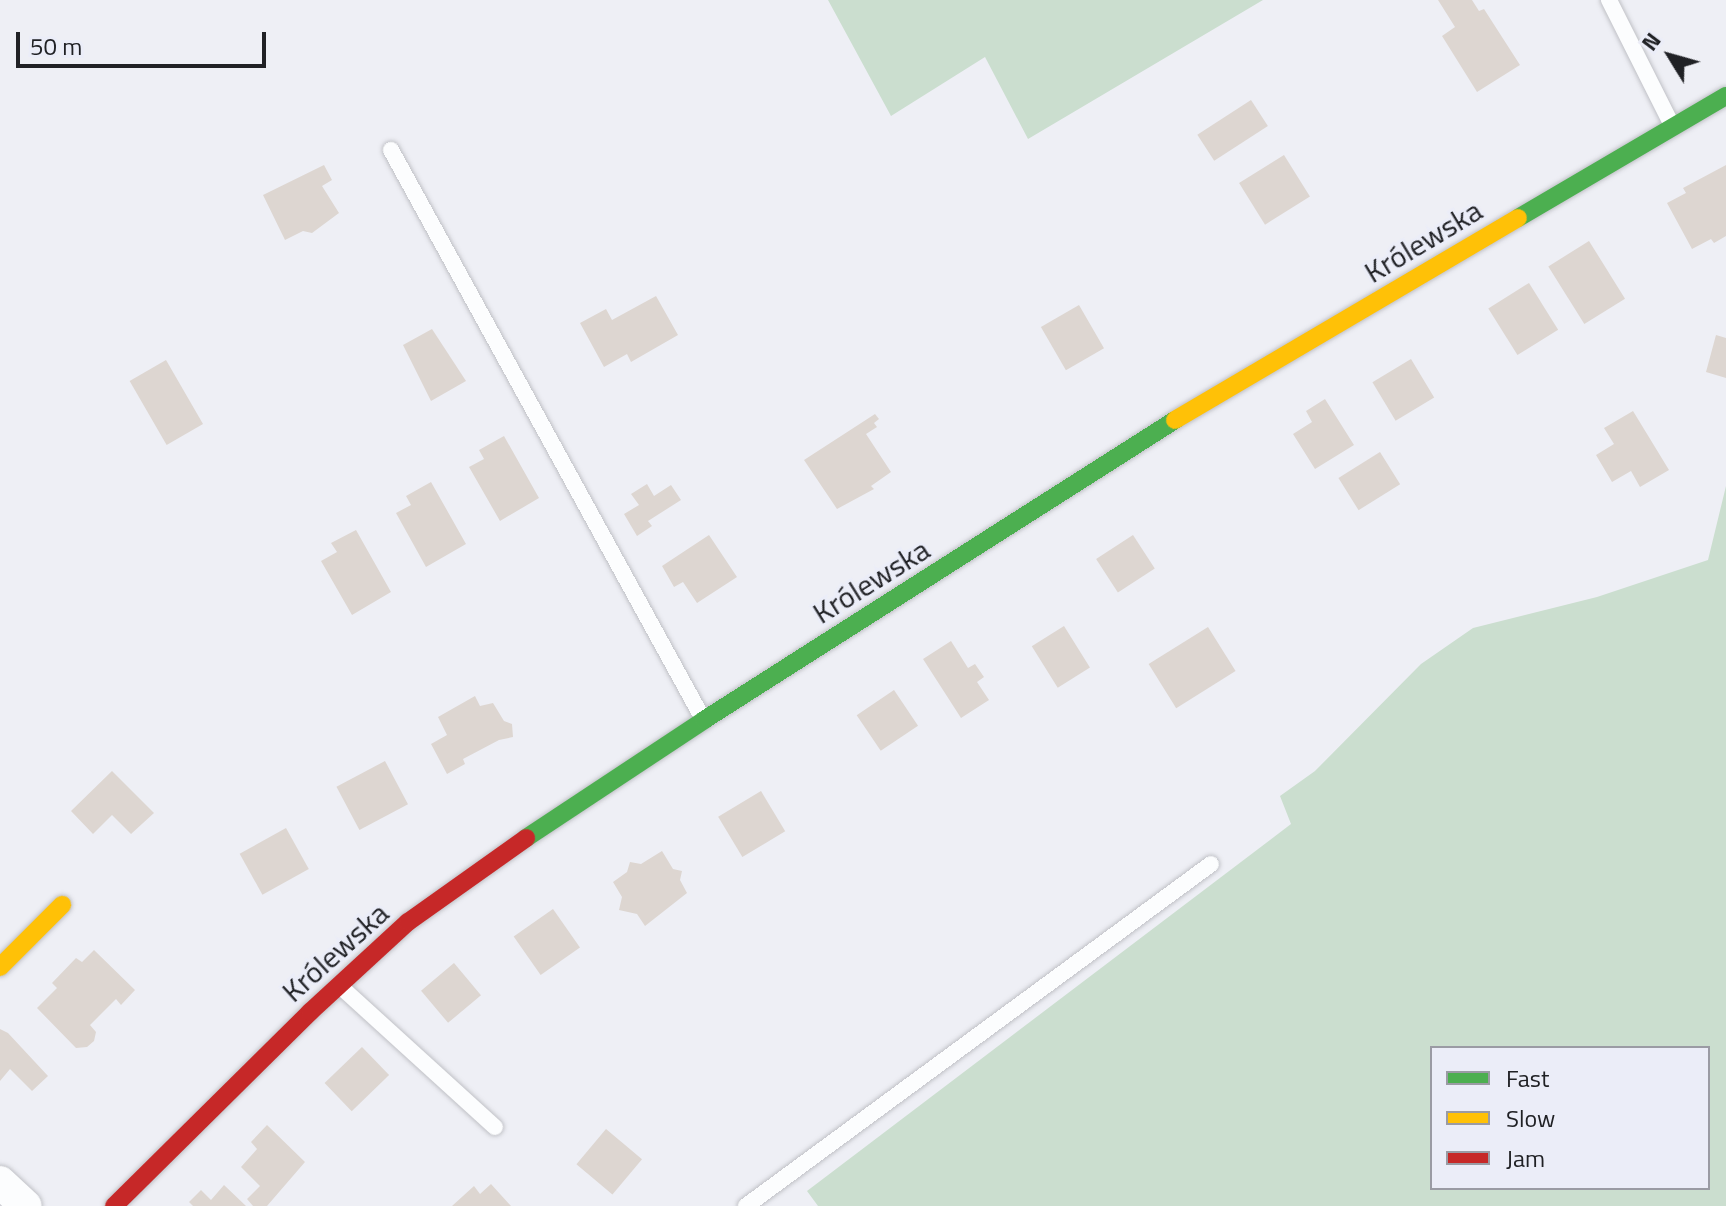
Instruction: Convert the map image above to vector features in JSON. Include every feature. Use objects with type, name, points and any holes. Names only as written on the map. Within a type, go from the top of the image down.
[{"type":"street","name":"Królewska","points":[[114,1206],[408,922],[490,862],[704,720],[1139,441],[1726,96]]},
{"type":"street","points":[[0,967],[62,905]]},
{"type":"street","points":[[0,1182],[26,1206]]},
{"type":"lane","points":[[1609,0],[1673,127]]},
{"type":"lane","points":[[391,150],[704,720]]},
{"type":"lane","points":[[746,1206],[1211,864]]},
{"type":"lane","points":[[340,986],[495,1127]]},
{"type":"green space","points":[[828,0],[1263,0],[1028,139],[985,57],[891,116]]},
{"type":"green space","points":[[1726,486],[1726,1206],[818,1206],[807,1191],[1291,824],[1280,796],[1315,771],[1421,664],[1473,628],[1597,597],[1708,560]]},
{"type":"building","points":[[1438,0],[1472,0],[1479,11],[1484,9],[1520,65],[1477,92],[1442,36],[1455,27]]},
{"type":"building","points":[[1251,100],[1268,126],[1214,161],[1197,135]]},
{"type":"building","points":[[1284,155],[1310,197],[1265,225],[1239,183]]},
{"type":"building","points":[[324,165],[332,180],[322,186],[339,213],[312,233],[303,231],[285,240],[263,195]]},
{"type":"building","points":[[1726,165],[1726,236],[1714,243],[1711,239],[1692,249],[1667,203],[1686,193],[1683,188]]},
{"type":"building","points":[[1589,241],[1625,299],[1584,324],[1548,266]]},
{"type":"building","points":[[1529,283],[1558,330],[1517,355],[1488,308]]},
{"type":"building","points":[[656,296],[678,335],[631,362],[627,354],[604,367],[580,323],[606,309],[612,320]]},
{"type":"building","points":[[1079,305],[1104,348],[1066,370],[1041,327]]},
{"type":"building","points":[[432,329],[466,381],[431,401],[403,345]]},
{"type":"building","points":[[1716,335],[1726,338],[1726,378],[1706,372]]},
{"type":"building","points":[[1411,359],[1434,398],[1396,421],[1372,382]]},
{"type":"building","points":[[166,360],[203,424],[167,445],[130,381]]},
{"type":"building","points":[[1325,399],[1354,445],[1315,469],[1293,434],[1312,422],[1306,411]]},
{"type":"building","points":[[1633,411],[1669,470],[1640,487],[1631,471],[1612,482],[1596,455],[1614,444],[1604,428]]},
{"type":"building","points":[[875,414],[879,419],[874,423],[877,427],[866,434],[891,472],[871,486],[874,489],[837,509],[804,460]]},
{"type":"building","points":[[504,436],[539,498],[500,521],[469,467],[484,459],[479,450]]},
{"type":"building","points":[[1380,452],[1400,484],[1359,510],[1338,478]]},
{"type":"building","points":[[431,482],[466,544],[426,567],[396,513],[411,505],[406,496]]},
{"type":"building","points":[[647,484],[654,496],[671,485],[681,500],[648,521],[652,526],[637,536],[624,514],[639,505],[631,494]]},
{"type":"building","points":[[356,530],[391,592],[352,615],[321,561],[337,552],[331,543]]},
{"type":"building","points":[[709,535],[737,577],[697,603],[683,582],[674,587],[662,566]]},
{"type":"building","points":[[1133,535],[1155,569],[1118,593],[1096,559]]},
{"type":"building","points":[[1064,626],[1090,668],[1058,688],[1032,646]]},
{"type":"building","points":[[1208,627],[1236,671],[1176,708],[1149,664]]},
{"type":"building","points":[[951,641],[968,668],[975,664],[984,677],[977,682],[989,700],[961,718],[923,659]]},
{"type":"building","points":[[894,690],[918,726],[881,751],[857,715]]},
{"type":"building","points":[[475,696],[480,706],[493,703],[504,721],[512,724],[513,737],[499,740],[463,759],[465,764],[447,774],[431,744],[447,735],[438,717]]},
{"type":"building","points":[[385,761],[408,804],[359,830],[336,787]]},
{"type":"building","points":[[112,771],[154,813],[131,834],[112,815],[93,834],[71,811]]},
{"type":"building","points":[[761,791],[785,831],[742,857],[718,817]]},
{"type":"building","points":[[286,828],[309,869],[262,895],[240,854]]},
{"type":"building","points":[[662,851],[673,869],[682,871],[680,880],[687,893],[645,926],[637,914],[619,910],[622,897],[613,882],[627,872],[630,862],[641,864]]},
{"type":"building","points":[[553,909],[580,948],[541,975],[514,937]]},
{"type":"building","points":[[94,950],[135,990],[121,1005],[116,999],[90,1025],[96,1032],[94,1041],[87,1047],[76,1048],[37,1008],[57,988],[52,983],[76,958],[82,962]]},
{"type":"building","points":[[454,963],[481,995],[448,1023],[421,991]]},
{"type":"building","points":[[0,1029],[8,1033],[48,1076],[32,1091],[10,1069],[0,1081]]},
{"type":"building","points":[[362,1047],[389,1075],[352,1111],[325,1083]]},
{"type":"building","points":[[267,1125],[305,1162],[267,1206],[253,1206],[247,1199],[260,1186],[241,1167],[257,1149],[251,1142]]},
{"type":"building","points":[[606,1129],[642,1159],[612,1194],[576,1164]]},
{"type":"building","points":[[491,1184],[511,1206],[452,1206],[474,1186],[480,1194]]},
{"type":"building","points":[[224,1185],[246,1206],[193,1206],[189,1202],[201,1190],[211,1200]]},
{"type":"traffic: fast","points":[[1518,218],[1726,96]]},
{"type":"traffic: fast","points":[[526,838],[704,720],[1175,420]]},
{"type":"traffic: slow","points":[[1175,420],[1518,218]]},
{"type":"traffic: slow","points":[[0,967],[62,905]]},
{"type":"traffic: jam","points":[[114,1206],[310,1012],[408,922],[526,838]]}]
